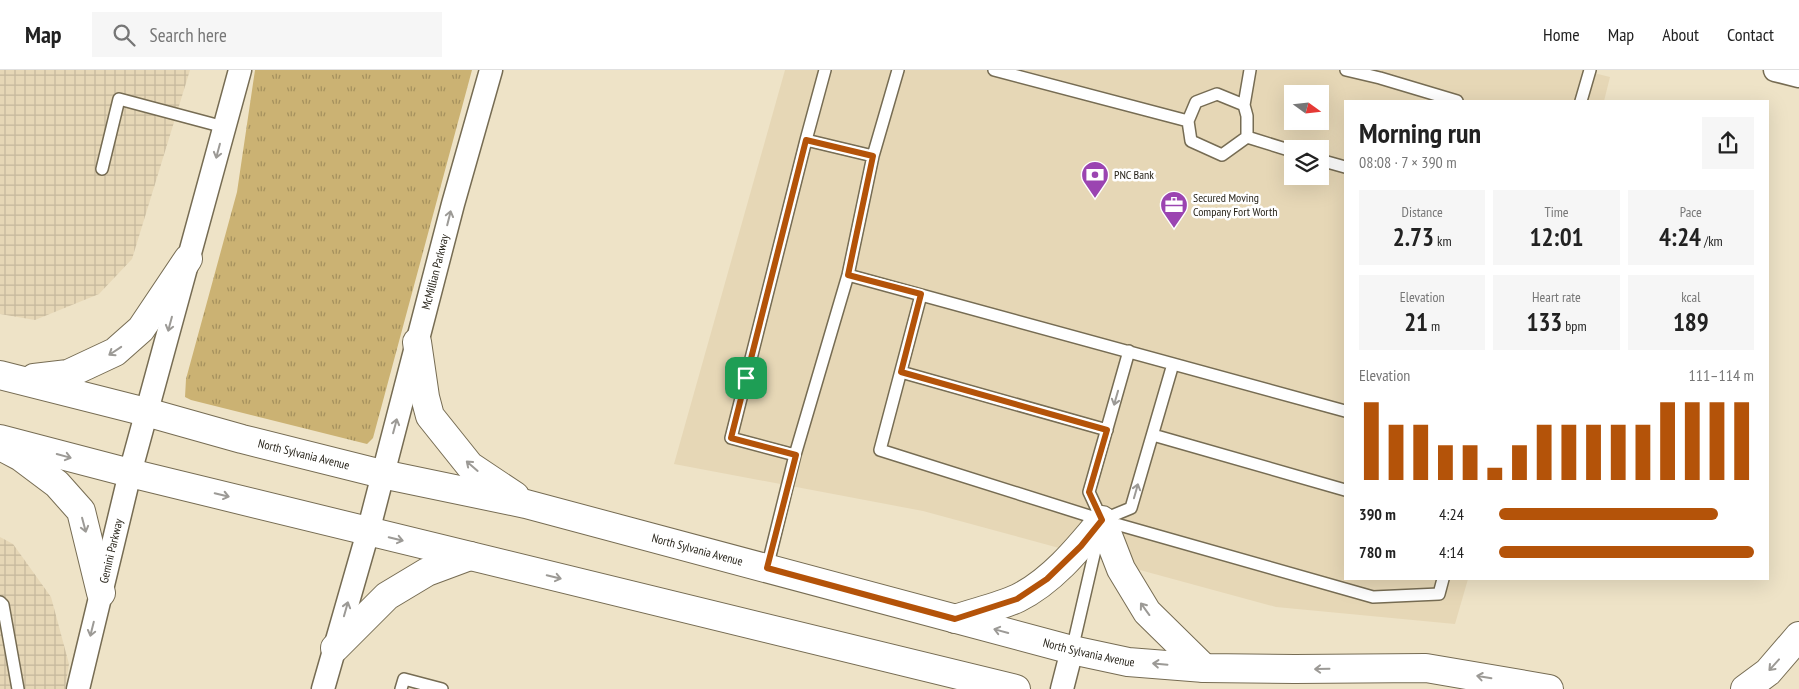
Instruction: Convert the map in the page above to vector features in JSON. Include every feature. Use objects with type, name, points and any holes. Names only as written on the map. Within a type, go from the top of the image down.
[{"type":"main road","points":[[9,377],[68,374],[115,352],[141,329],[188,259]]},
{"type":"main road","points":[[417,342],[425,397],[430,416],[470,466],[526,504]]},
{"type":"main road","name":"North Sylvania Avenue","points":[[9,377],[382,474],[526,504],[1072,650],[1128,662],[1204,668],[1295,670],[1426,668],[1549,689]]},
{"type":"main road","points":[[0,439],[368,532],[1016,689]]},
{"type":"main road","points":[[0,446],[21,457],[57,484],[81,512],[101,593]]},
{"type":"main road","points":[[955,619],[1017,599],[1047,579],[1081,546],[1102,520],[1121,569],[1147,612],[1204,668]]},
{"type":"main road","points":[[335,648],[387,596],[426,572],[470,556]]},
{"type":"main road","points":[[1745,689],[1768,672],[1799,636]]},
{"type":"main road","points":[[896,660],[940,689]]},
{"type":"street","points":[[146,412],[240,70]]},
{"type":"street","name":"McMillian Parkway","points":[[382,474],[452,204],[491,70]]},
{"type":"street","points":[[1775,70],[1799,76]]},
{"type":"street","name":"Gemini Parkway","points":[[78,689],[146,412]]},
{"type":"street","points":[[323,689],[368,532],[382,474]]},
{"type":"street","points":[[1062,689],[1072,650]]},
{"type":"lane","points":[[796,455],[731,438],[825,70]]},
{"type":"lane","points":[[767,568],[796,455],[848,275],[873,156],[898,70]]},
{"type":"lane","points":[[994,70],[1188,121]]},
{"type":"lane","points":[[1247,137],[1248,116],[1244,105],[1250,70]]},
{"type":"lane","points":[[1346,70],[1454,100]]},
{"type":"lane","points":[[1581,100],[1590,70]]},
{"type":"lane","points":[[1244,105],[1218,94],[1196,102],[1188,121],[1191,141],[1222,155],[1247,137]]},
{"type":"lane","points":[[102,169],[119,99],[224,128]]},
{"type":"lane","points":[[1247,137],[1284,149]]},
{"type":"lane","points":[[806,140],[873,156]]},
{"type":"lane","points":[[1329,163],[1344,167]]},
{"type":"lane","points":[[848,275],[1344,411]]},
{"type":"lane","points":[[921,294],[880,450],[1102,520],[1373,597],[1439,594],[1443,580]]},
{"type":"lane","points":[[1072,650],[1102,520],[1089,492],[1130,352]]},
{"type":"lane","points":[[1102,520],[1131,508],[1173,364]]},
{"type":"lane","points":[[901,372],[1107,430]]},
{"type":"lane","points":[[1152,435],[1344,490]]},
{"type":"lane","points":[[0,602],[3,605],[4,630],[18,688]]},
{"type":"lane","points":[[401,689],[404,679],[442,689]]},
{"type":"shaded area","points":[[0,70],[190,70],[132,259],[99,294],[35,320],[0,314]]},
{"type":"shaded area","points":[[785,70],[1582,70],[1610,77],[1604,100],[1344,100],[1344,580],[1468,580],[1455,624],[1276,607],[923,511],[674,464]]},
{"type":"shaded area","points":[[0,537],[13,544],[51,597],[69,664],[65,689],[0,689]]},
{"type":"green space","points":[[255,70],[472,70],[373,438],[367,444],[185,397],[186,379],[237,192]]},
{"type":"place","name":"PNC Bank","points":[[1095,199]]},
{"type":"place","name":"Secured Moving Company Fort Worth","points":[[1174,229]]},
{"type":"route","points":[[806,140],[873,156],[848,275],[921,294],[901,372],[1107,430],[1089,492],[1102,520],[1081,546],[1047,579],[1017,599],[955,619],[767,568],[796,455],[731,438],[746,378],[806,140]]}]
